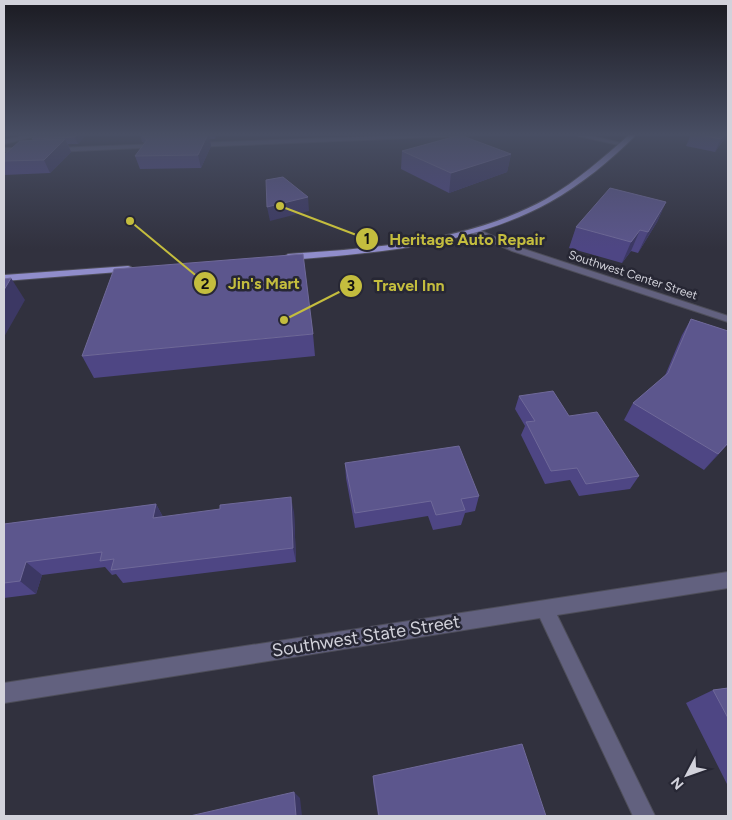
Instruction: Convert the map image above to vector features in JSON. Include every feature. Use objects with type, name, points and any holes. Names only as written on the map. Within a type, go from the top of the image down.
[{"type":"main road","points":[[281,258],[428,242],[474,231],[534,208],[574,184],[588,172]]},
{"type":"main road","points":[[4,278],[141,268]]},
{"type":"street","name":"Southwest Center Street","points":[[474,231],[515,249],[728,319]]},
{"type":"street","name":"Southwest State Street","points":[[4,693],[728,580]]},
{"type":"street","points":[[544,608],[644,816]]},
{"type":"building","points":[[283,177],[308,197],[267,207],[266,180]]},
{"type":"building","points":[[610,188],[666,202],[648,232],[640,230],[631,242],[576,227]]},
{"type":"building","points":[[303,254],[313,334],[82,356],[114,269]]},
{"type":"building","points":[[11,278],[4,290],[4,279]]},
{"type":"building","points":[[691,319],[728,331],[728,443],[718,454],[633,403],[668,373]]},
{"type":"building","points":[[553,391],[569,416],[597,412],[639,476],[586,484],[577,468],[551,471],[526,422],[535,421],[519,396]]},
{"type":"building","points":[[459,446],[479,496],[461,499],[465,510],[436,515],[431,501],[355,513],[345,463]]},
{"type":"building","points":[[291,497],[293,548],[111,570],[114,559],[100,561],[102,552],[26,562],[20,581],[4,583],[4,524],[156,504],[153,518],[220,509],[220,505]]},
{"type":"building","points":[[728,688],[728,718],[713,690]]},
{"type":"building","points":[[522,744],[546,816],[379,816],[373,776]]},
{"type":"building","points":[[294,792],[296,816],[190,816]]},
{"type":"place","name":"Heritage Auto Repair","points":[[280,206]]},
{"type":"place","name":"Jin's Mart","points":[[130,221]]},
{"type":"place","name":"Travel Inn","points":[[284,320]]}]
